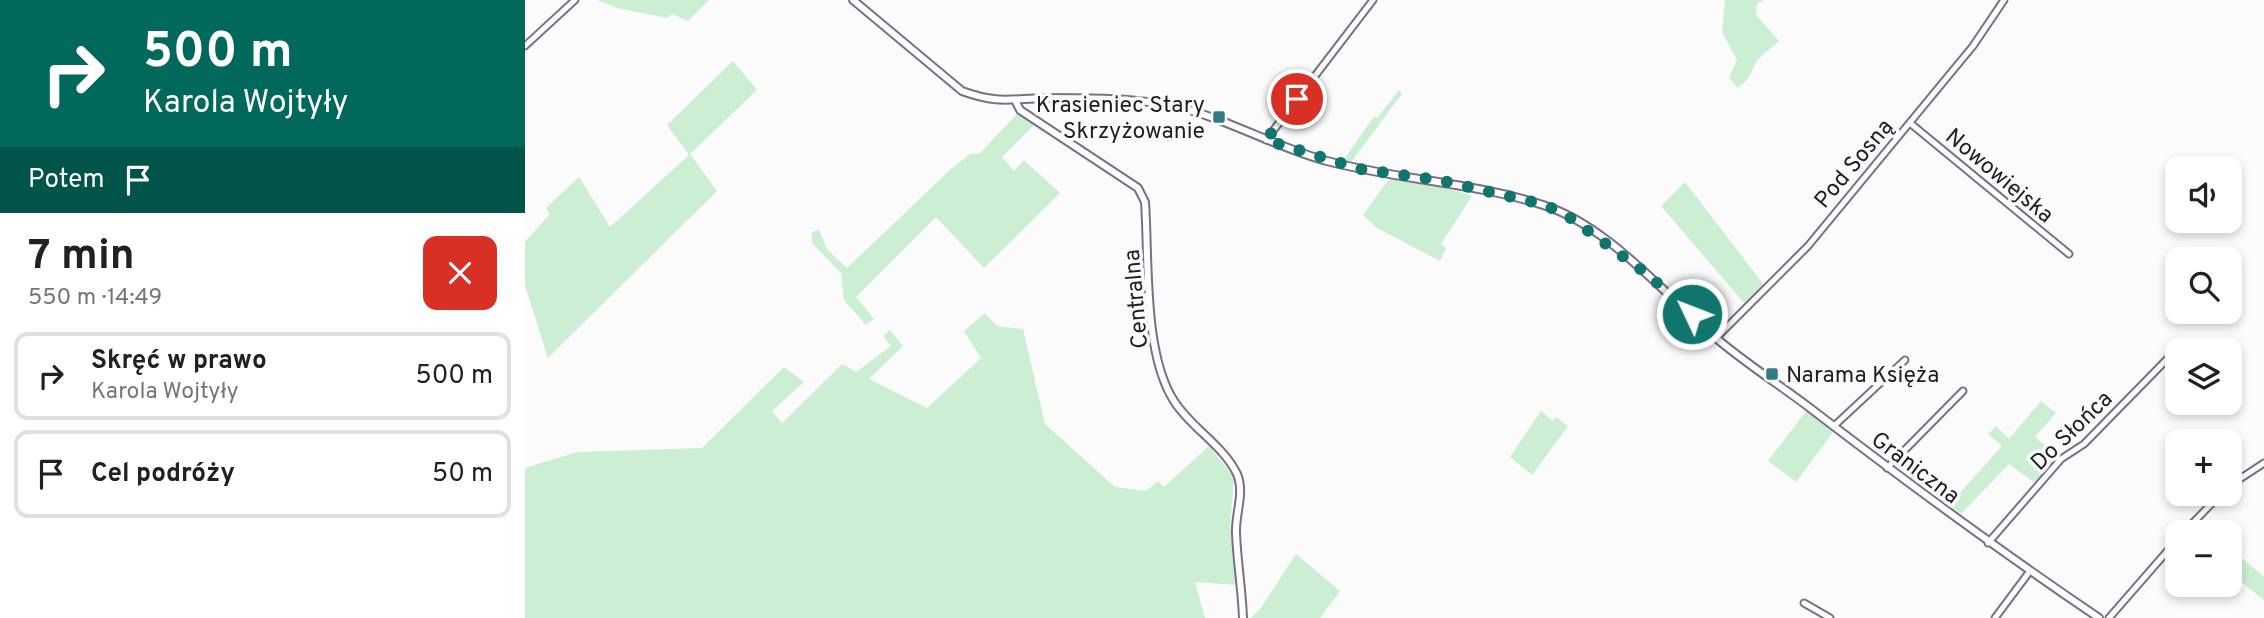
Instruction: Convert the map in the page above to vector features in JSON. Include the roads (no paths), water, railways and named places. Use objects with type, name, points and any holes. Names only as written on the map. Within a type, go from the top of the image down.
[{"type":"street","points":[[525,46],[575,0]]},
{"type":"street","points":[[853,0],[962,91],[1008,103],[1015,100]]},
{"type":"street","points":[[1266,140],[1373,0]]},
{"type":"street","name":"Pod Sosną","points":[[1716,338],[1808,246],[1973,46],[2004,0]]},
{"type":"street","name":"Graniczna","points":[[1015,100],[1106,101],[1175,107],[1266,140],[1360,169],[1439,180],[1542,204],[1565,214],[1647,274],[1716,338],[1887,468],[1989,543],[2099,618]]},
{"type":"street","name":"Centralna","points":[[1015,100],[1020,110],[1138,188],[1145,201],[1153,326],[1159,361],[1172,399],[1223,454],[1238,476],[1240,500],[1235,530],[1243,618]]},
{"type":"street","name":"Nowowiejska","points":[[1910,123],[2069,254]]},
{"type":"street","points":[[1834,426],[1905,360]]},
{"type":"street","name":"Do Słońca","points":[[1989,543],[2061,459],[2084,443],[2165,361]]},
{"type":"street","points":[[1887,468],[1963,391]]},
{"type":"street","points":[[2242,477],[2264,463]]},
{"type":"street","points":[[2196,520],[2209,506]]},
{"type":"street","points":[[2109,618],[2165,554]]},
{"type":"street","points":[[1995,618],[2030,571]]},
{"type":"street","points":[[1804,603],[1830,618]]},
{"type":"place","name":"Krasieniec Stary Skrzyżowanie","points":[[1219,117]]},
{"type":"place","name":"Narama Księża","points":[[1772,374]]}]
